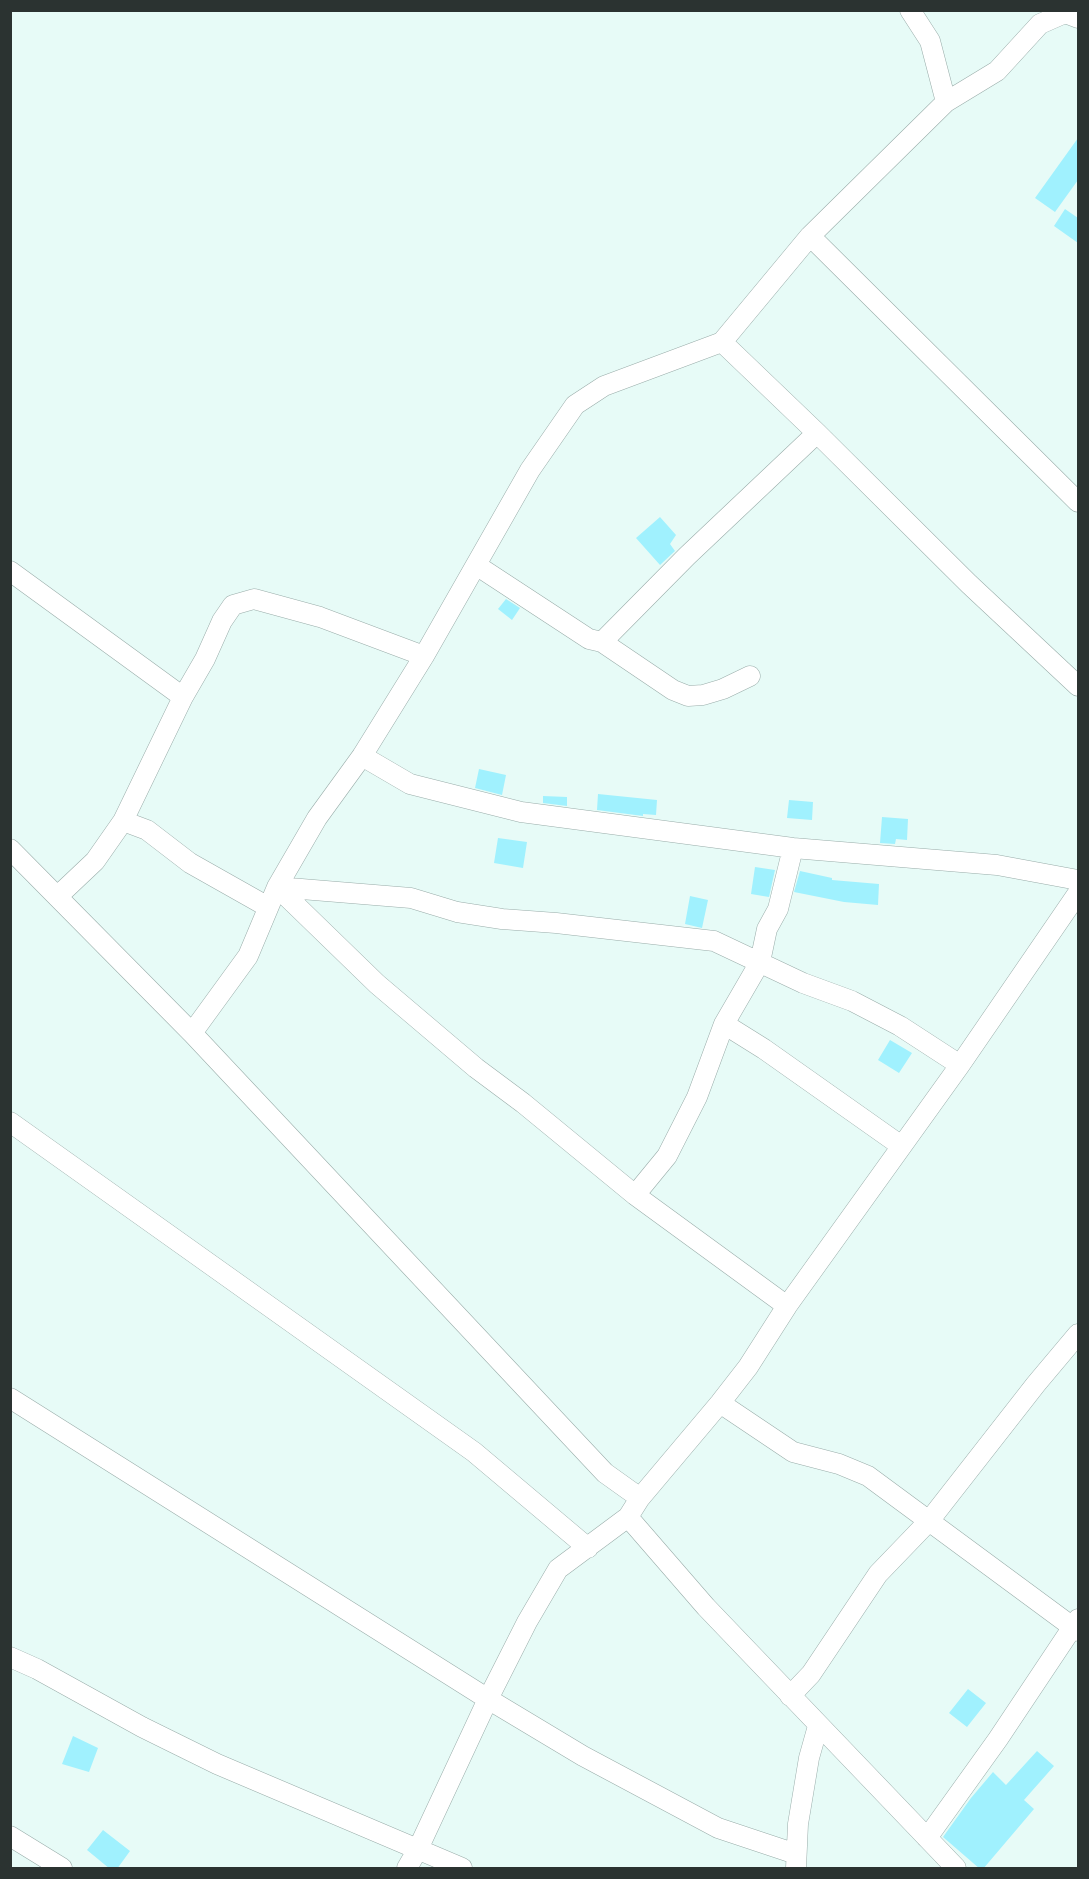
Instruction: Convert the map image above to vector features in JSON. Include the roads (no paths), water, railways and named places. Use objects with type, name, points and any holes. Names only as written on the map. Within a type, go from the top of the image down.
[{"type":"street","points":[[910,10],[930,41],[946,102]]},
{"type":"street","points":[[192,1033],[248,956],[277,887],[316,818],[362,756],[424,656],[530,470],[574,405],[604,386],[722,342],[810,236],[916,129],[946,102],[997,71],[1040,24],[1070,14]]},
{"type":"street","points":[[810,236],[1078,502]]},
{"type":"street","points":[[722,342],[969,584],[1078,686]]},
{"type":"street","points":[[602,642],[687,556],[817,434]]},
{"type":"street","points":[[476,565],[589,639],[602,642],[673,690],[688,696],[703,695],[723,689],[750,676]]},
{"type":"street","points":[[10,572],[183,697]]},
{"type":"street","points":[[58,896],[95,861],[123,821],[183,697],[205,660],[222,621],[233,605],[254,599],[320,617],[424,656]]},
{"type":"street","points":[[362,756],[410,784],[521,813],[793,848],[997,865],[1078,880]]},
{"type":"street","points":[[123,821],[147,830],[190,863],[268,907]]},
{"type":"street","points":[[635,1195],[667,1156],[697,1097],[724,1024],[760,962],[767,929],[778,909],[793,848]]},
{"type":"street","points":[[10,849],[192,1033],[605,1473],[640,1498]]},
{"type":"street","points":[[277,887],[411,898],[457,912],[502,919],[714,941],[803,983],[852,1001],[900,1026],[960,1065]]},
{"type":"street","points":[[277,887],[377,984],[476,1068],[523,1103],[635,1195],[787,1306]]},
{"type":"street","points":[[406,1869],[418,1849],[527,1622],[558,1569],[628,1517],[640,1498],[748,1367],[787,1306],[900,1145],[960,1065],[1078,893]]},
{"type":"street","points":[[724,1024],[764,1049],[900,1145]]},
{"type":"street","points":[[10,1122],[474,1452],[588,1548]]},
{"type":"street","points":[[790,1696],[811,1674],[878,1574],[929,1521],[1078,1334]]},
{"type":"street","points":[[10,1398],[488,1700],[583,1756],[718,1828],[796,1861],[798,1824],[809,1758],[818,1726]]},
{"type":"street","points":[[720,1403],[793,1452],[839,1464],[868,1476],[1077,1626],[927,1838]]},
{"type":"street","points":[[628,1517],[706,1607],[956,1869]]},
{"type":"street","points":[[10,1657],[142,1727],[218,1764],[462,1869]]},
{"type":"street","points":[[10,1836],[62,1869]]}]
